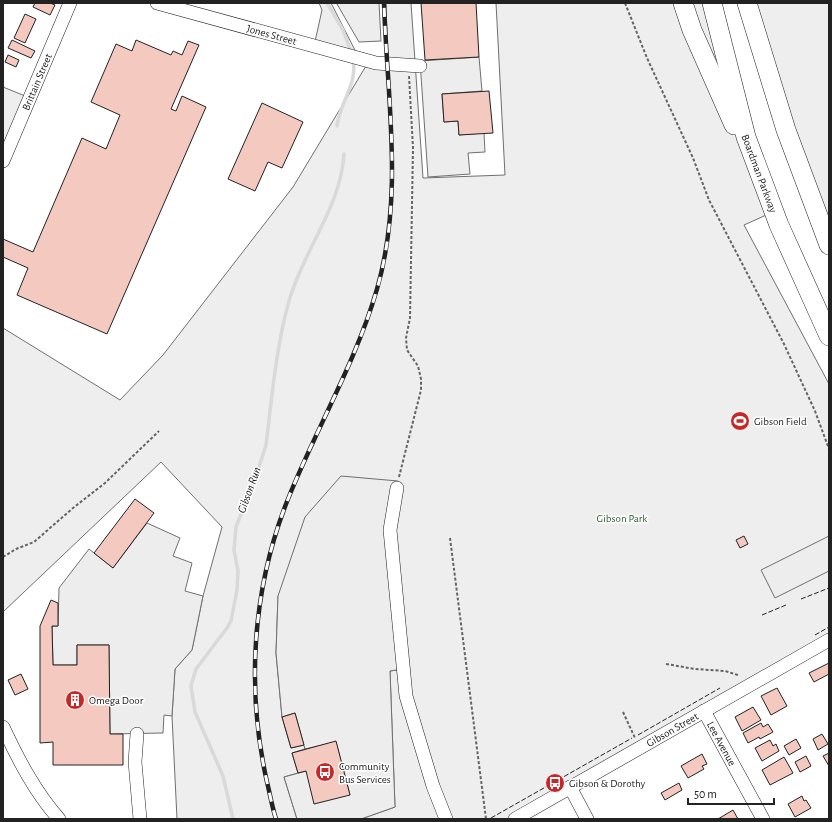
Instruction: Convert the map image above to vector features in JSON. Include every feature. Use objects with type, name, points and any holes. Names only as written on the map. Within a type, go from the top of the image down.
[{"type":"highway","points":[[683,3],[692,30],[779,225]]},
{"type":"highway","name":"Boardman Parkway","points":[[712,3],[746,137],[779,225],[829,336]]},
{"type":"highway","points":[[747,3],[786,130],[829,245]]},
{"type":"street","name":"Brittain Street","points":[[3,161],[70,3]]},
{"type":"street","name":"Jones Street","points":[[157,3],[355,57],[386,64],[414,65]]},
{"type":"street","points":[[397,488],[390,530],[406,696],[433,786],[446,819]]},
{"type":"street","name":"Gibson Street","points":[[515,819],[829,640]]},
{"type":"street","name":"Lee Avenue","points":[[704,710],[763,819]]},
{"type":"street","points":[[3,727],[22,764],[48,807],[59,819]]},
{"type":"street","points":[[137,734],[135,762],[140,819]]},
{"type":"street","points":[[570,787],[587,819]]},
{"type":"path","points":[[625,3],[647,58],[693,158],[709,200],[784,344],[815,411],[829,449]]},
{"type":"path","points":[[397,488],[421,390],[421,379],[418,366],[406,350],[410,318],[414,65]]},
{"type":"path","points":[[3,557],[16,549],[34,542],[73,508],[105,483],[159,431]]},
{"type":"path","points":[[450,538],[486,819]]},
{"type":"path","points":[[666,664],[696,669],[725,671],[738,675]]},
{"type":"path","points":[[623,712],[636,738]]},
{"type":"green space","points":[[319,3],[331,3],[359,58],[314,46],[322,10]]},
{"type":"green space","name":"Gibson Park","points":[[386,3],[411,3],[423,178],[505,175],[496,3],[712,3],[773,212],[744,225],[829,384],[829,640],[515,819],[361,819],[395,807],[390,671],[403,669],[278,596],[276,653],[282,717],[291,748],[304,745],[305,749],[292,753],[298,773],[284,777],[297,819],[177,819],[172,716],[175,669],[192,650],[203,596],[222,527],[161,462],[3,612],[3,328],[120,400],[163,355],[293,187],[369,61],[388,65]]},
{"type":"green space","points":[[747,3],[829,3],[829,245]]},
{"type":"green space","points":[[3,87],[30,98],[3,161]]},
{"type":"shaded area","points":[[379,3],[381,41],[359,42],[337,4]]},
{"type":"shaded area","points":[[479,57],[482,91],[442,94],[444,122],[458,121],[459,135],[484,133],[485,152],[468,153],[470,174],[428,177],[420,61]]},
{"type":"shaded area","points":[[341,476],[398,481],[390,530],[403,669],[390,671],[395,807],[361,819],[297,819],[284,777],[306,771],[350,795],[336,742],[305,749],[295,713],[282,717],[276,653],[278,596],[305,517]]},
{"type":"shaded area","points":[[147,523],[180,538],[173,556],[192,563],[185,591],[203,596],[192,650],[175,669],[172,716],[164,715],[163,733],[110,734],[109,645],[77,645],[77,665],[53,665],[52,626],[58,626],[59,588],[89,549],[113,568]]},
{"type":"shaded area","points":[[829,536],[829,571],[775,598],[761,570]]},
{"type":"building","points":[[35,3],[50,3],[55,5],[50,15],[33,7]]},
{"type":"building","points":[[421,3],[476,3],[479,57],[425,60]]},
{"type":"building","points":[[25,14],[36,19],[25,43],[14,38]]},
{"type":"building","points":[[12,40],[35,51],[31,58],[8,48]]},
{"type":"building","points":[[136,40],[171,55],[173,51],[182,55],[188,41],[199,45],[171,109],[176,111],[182,96],[206,107],[107,334],[17,295],[28,268],[3,257],[3,239],[33,252],[82,138],[106,149],[120,115],[91,102],[116,44],[132,51]]},
{"type":"building","points":[[8,55],[19,60],[16,67],[5,62]]},
{"type":"building","points":[[489,91],[493,133],[459,135],[458,121],[444,122],[442,94]]},
{"type":"building","points":[[262,103],[303,122],[282,168],[268,162],[255,191],[228,179]]},
{"type":"building","points":[[135,499],[154,513],[113,568],[94,553]]},
{"type":"building","points":[[744,536],[748,544],[740,548],[736,540]]},
{"type":"building","name":"Omega Door","points":[[51,600],[58,603],[58,626],[52,626],[53,665],[77,665],[77,645],[109,645],[110,734],[123,734],[123,765],[53,765],[53,742],[40,743],[40,626]]},
{"type":"building","points":[[829,663],[829,674],[814,682],[809,673]]},
{"type":"building","points":[[21,674],[28,689],[15,695],[8,680]]},
{"type":"building","points":[[777,688],[787,706],[771,715],[761,696]]},
{"type":"building","points":[[753,707],[761,720],[742,731],[735,717]]},
{"type":"building","points":[[295,713],[304,745],[291,748],[282,717]]},
{"type":"building","points":[[761,723],[763,727],[768,724],[773,732],[748,743],[743,733]]},
{"type":"building","points":[[822,734],[828,744],[818,750],[813,739]]},
{"type":"building","points":[[796,739],[801,748],[789,755],[784,746]]},
{"type":"building","points":[[770,740],[773,746],[776,744],[779,751],[762,761],[755,748]]},
{"type":"building","name":"Community Bus Services","points":[[336,741],[350,795],[314,804],[306,771],[298,773],[292,753]]},
{"type":"building","points":[[829,753],[829,766],[823,756]]},
{"type":"building","points":[[702,754],[707,764],[702,766],[704,769],[688,778],[681,766]]},
{"type":"building","points":[[806,756],[811,766],[800,772],[795,762]]},
{"type":"building","points":[[784,757],[793,773],[770,785],[762,770]]},
{"type":"building","points":[[679,783],[682,790],[665,800],[661,793]]},
{"type":"building","points":[[802,796],[804,801],[806,800],[811,808],[795,817],[788,804]]},
{"type":"building","points":[[733,810],[738,819],[718,819]]},
{"type":"waterway","name":"Gibson Run","points":[[327,3],[343,30],[351,52]]},
{"type":"waterway","name":"Gibson Run","points":[[337,126],[338,118],[351,86],[354,69],[353,60]]},
{"type":"waterway","name":"Gibson Run","points":[[233,819],[223,776],[195,712],[191,686],[196,669],[231,621],[237,590],[238,571],[234,550],[236,527],[266,445],[275,372],[289,301],[303,264],[329,211],[336,192],[344,154]]},
{"type":"railway","points":[[276,819],[260,747],[256,711],[256,639],[260,604],[276,533],[288,499],[358,343],[377,289],[385,254],[390,218],[392,147],[384,3]]},
{"type":"fence","points":[[801,599],[829,588]]},
{"type":"fence","points":[[762,615],[786,605]]},
{"type":"fence","points":[[815,635],[829,627]]},
{"type":"fence","points":[[638,735],[720,688]]},
{"type":"fence","points":[[491,818],[632,738]]},
{"type":"place","name":"Gibson Field","points":[[740,421]]},
{"type":"place","name":"Omega Door","points":[[75,700]]},
{"type":"place","name":"Community Bus Services","points":[[325,772]]},
{"type":"place","name":"Gibson & Dorothy","points":[[555,783]]}]
